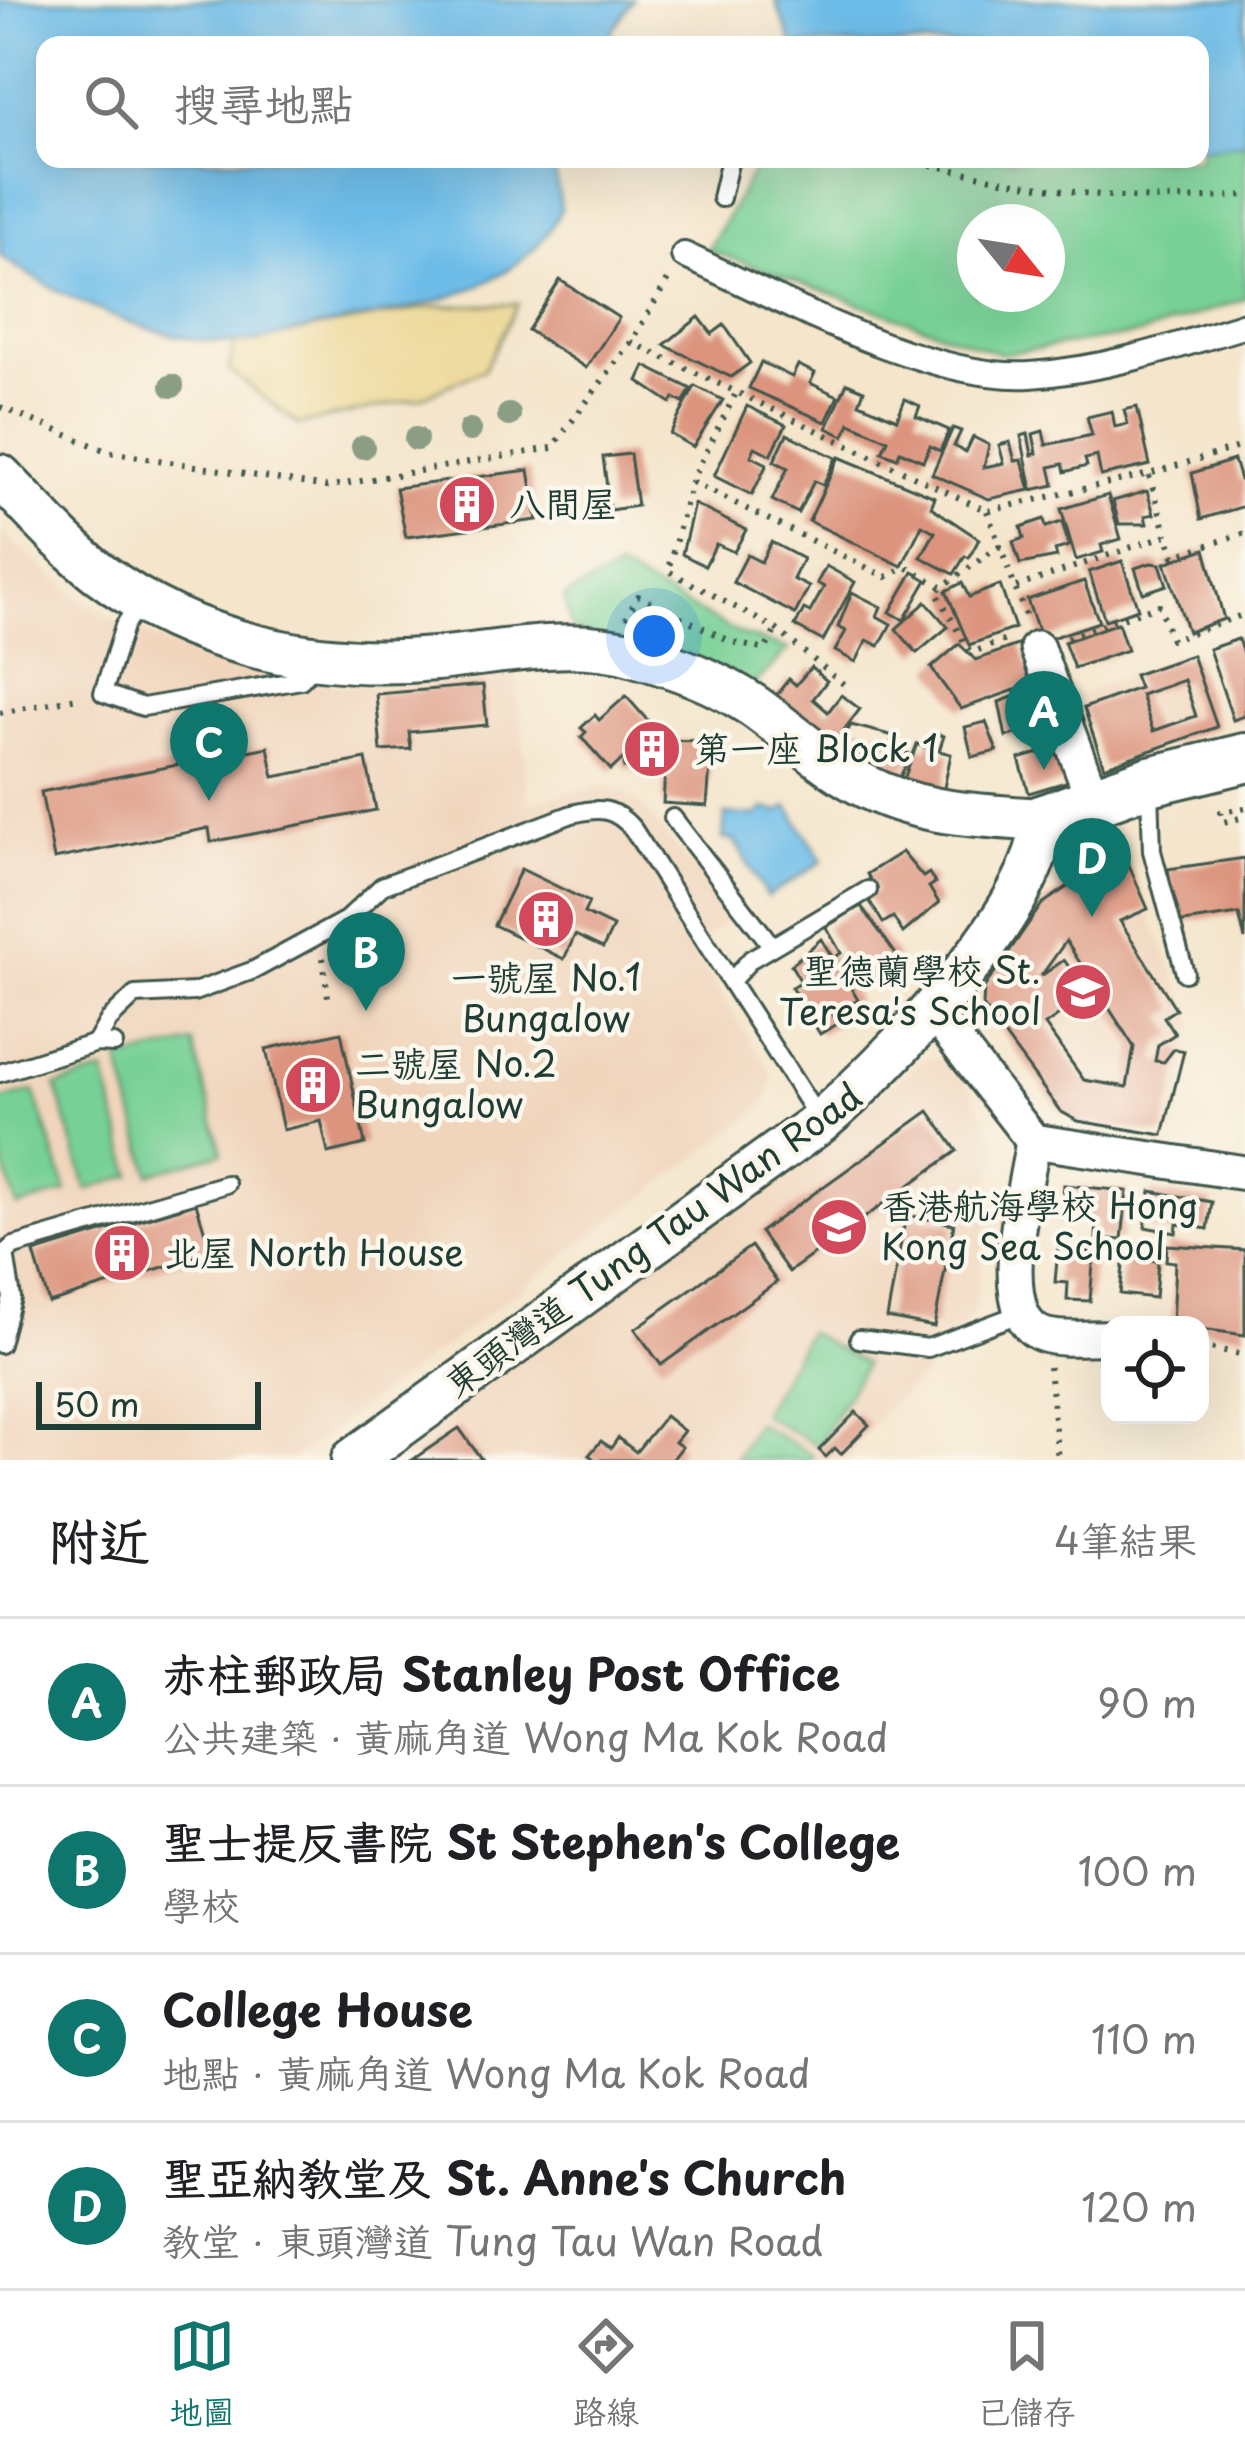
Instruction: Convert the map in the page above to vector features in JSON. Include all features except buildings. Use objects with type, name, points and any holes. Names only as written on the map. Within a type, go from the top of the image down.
[{"type":"main road","points":[[1041,820],[1150,781],[1245,758]]},
{"type":"street","points":[[683,255],[873,340],[946,363],[1026,376],[1130,361],[1245,325]]},
{"type":"street","points":[[0,476],[78,554],[141,601],[232,639],[319,658],[396,662],[559,646],[628,653],[691,672],[750,704],[863,785],[927,811],[1041,820]]},
{"type":"street","points":[[1037,648],[1094,802]]},
{"type":"street","name":"東頭灣道 Tung Tau Wan Road","points":[[353,1460],[820,1122],[878,1072],[932,1011],[1024,884],[1042,838],[1041,820]]},
{"type":"street","points":[[932,1011],[1033,1141],[1245,1173]]},
{"type":"street","points":[[1033,1141],[1012,1290],[1019,1314],[1043,1335],[1101,1331]]},
{"type":"lane","points":[[721,198],[728,168]]},
{"type":"lane","points":[[141,601],[124,626],[103,693],[143,707],[195,694],[301,680],[319,658]]},
{"type":"lane","points":[[1150,781],[1152,850],[1185,973]]},
{"type":"lane","points":[[0,1073],[105,1044],[109,1020],[135,995],[194,992],[254,970],[329,931],[382,886],[572,814],[601,808],[622,816],[633,829],[707,938],[820,1122]]},
{"type":"lane","points":[[673,818],[772,946]]},
{"type":"lane","points":[[733,980],[751,959],[868,890]]},
{"type":"lane","points":[[0,1344],[11,1298],[5,1253],[14,1246],[226,1184]]},
{"type":"lane","points":[[859,1339],[928,1348],[1019,1314]]},
{"type":"path","points":[[945,168],[1034,189],[1112,199],[1245,196]]},
{"type":"path","points":[[0,407],[109,452],[326,488],[552,448],[631,342],[987,511],[1149,475],[1245,445]]},
{"type":"path","points":[[736,395],[691,482],[668,571],[776,629],[847,687]]},
{"type":"path","points":[[1149,475],[1174,556],[1245,533]]},
{"type":"path","points":[[691,482],[886,577],[906,567],[941,587]]},
{"type":"path","points":[[987,511],[1016,586],[1031,630],[973,652],[936,591],[1000,546]]},
{"type":"path","points":[[1016,586],[1166,536]]},
{"type":"path","points":[[623,625],[638,596],[732,642],[765,650],[776,629]]},
{"type":"path","points":[[1037,648],[1159,605],[1171,640],[1245,614]]},
{"type":"path","points":[[0,713],[103,693]]},
{"type":"path","points":[[195,694],[208,759]]},
{"type":"path","points":[[328,997],[321,968],[329,931]]},
{"type":"path","points":[[1209,1348],[1245,1355]]},
{"type":"path","points":[[1047,1351],[1058,1460]]},
{"type":"shaded area","points":[[0,531],[73,594],[123,626],[217,663],[347,686],[516,672],[529,802],[599,786],[622,790],[642,806],[734,916],[692,949],[771,1073],[770,1095],[757,1112],[292,1460],[0,1460]]},
{"type":"shaded area","points":[[1193,652],[1219,727],[1103,768],[1078,695]]},
{"type":"shaded area","name":"聖德蘭學校 St. Teresa's School","points":[[1121,847],[1194,1021],[1175,1136],[1078,1121],[1060,1111],[983,1006],[984,988],[1042,904],[1081,864]]},
{"type":"shaded area","name":"香港航海學校 Hong Kong Sea School","points":[[926,1058],[956,1060],[998,1144],[975,1311],[944,1356],[879,1416],[847,1460],[370,1460]]},
{"type":"green space","points":[[1245,142],[1245,299],[1141,334],[1001,354],[708,250],[755,168],[1209,168],[1209,147]]},
{"type":"green space","points":[[618,569],[742,635],[789,649],[750,689],[571,629],[564,597]]},
{"type":"green space","points":[[193,1043],[222,1153],[150,1174],[119,1060]]},
{"type":"green space","points":[[104,1072],[132,1175],[87,1190],[56,1086]]},
{"type":"green space","points":[[34,1091],[67,1192],[17,1207],[0,1152],[0,1100]]},
{"type":"green space","points":[[808,1332],[865,1364],[818,1446],[761,1414]]},
{"type":"green space","points":[[756,1423],[813,1455],[810,1460],[735,1460]]},
{"type":"sand","points":[[518,304],[484,369],[421,398],[298,425],[229,370],[234,343],[438,306]]},
{"type":"water","points":[[0,0],[633,0],[609,36],[36,36],[36,168],[554,168],[561,209],[544,238],[491,280],[458,294],[388,313],[232,343],[170,334],[110,315],[0,256]]},
{"type":"water","points":[[775,0],[1245,0],[1245,142],[1209,147],[1209,36],[789,36]]},
{"type":"water","points":[[788,806],[823,861],[767,897],[734,840],[723,839],[725,814],[756,816],[765,808],[779,812]]},
{"type":"place","name":"八間屋","points":[[467,504]]},
{"type":"place","name":"第一座 Block 1","points":[[652,749]]},
{"type":"place","name":"赤柱郵政局 Stanley Post Office","points":[[1044,770]]},
{"type":"place","name":"College House","points":[[209,801]]},
{"type":"place","name":"聖亞納教堂及 St. Anne's Church","points":[[1092,917]]},
{"type":"place","name":"一號屋 No.1 Bungalow","points":[[546,919]]},
{"type":"place","name":"聖德蘭學校 St. Teresa's School","points":[[1083,992]]},
{"type":"place","name":"聖士提反書院 St Stephen's College","points":[[366,1011]]},
{"type":"place","name":"二號屋 No.2 Bungalow","points":[[313,1085]]},
{"type":"place","name":"香港航海學校 Hong Kong Sea School","points":[[839,1227]]},
{"type":"place","name":"北屋 North House","points":[[122,1253]]}]
